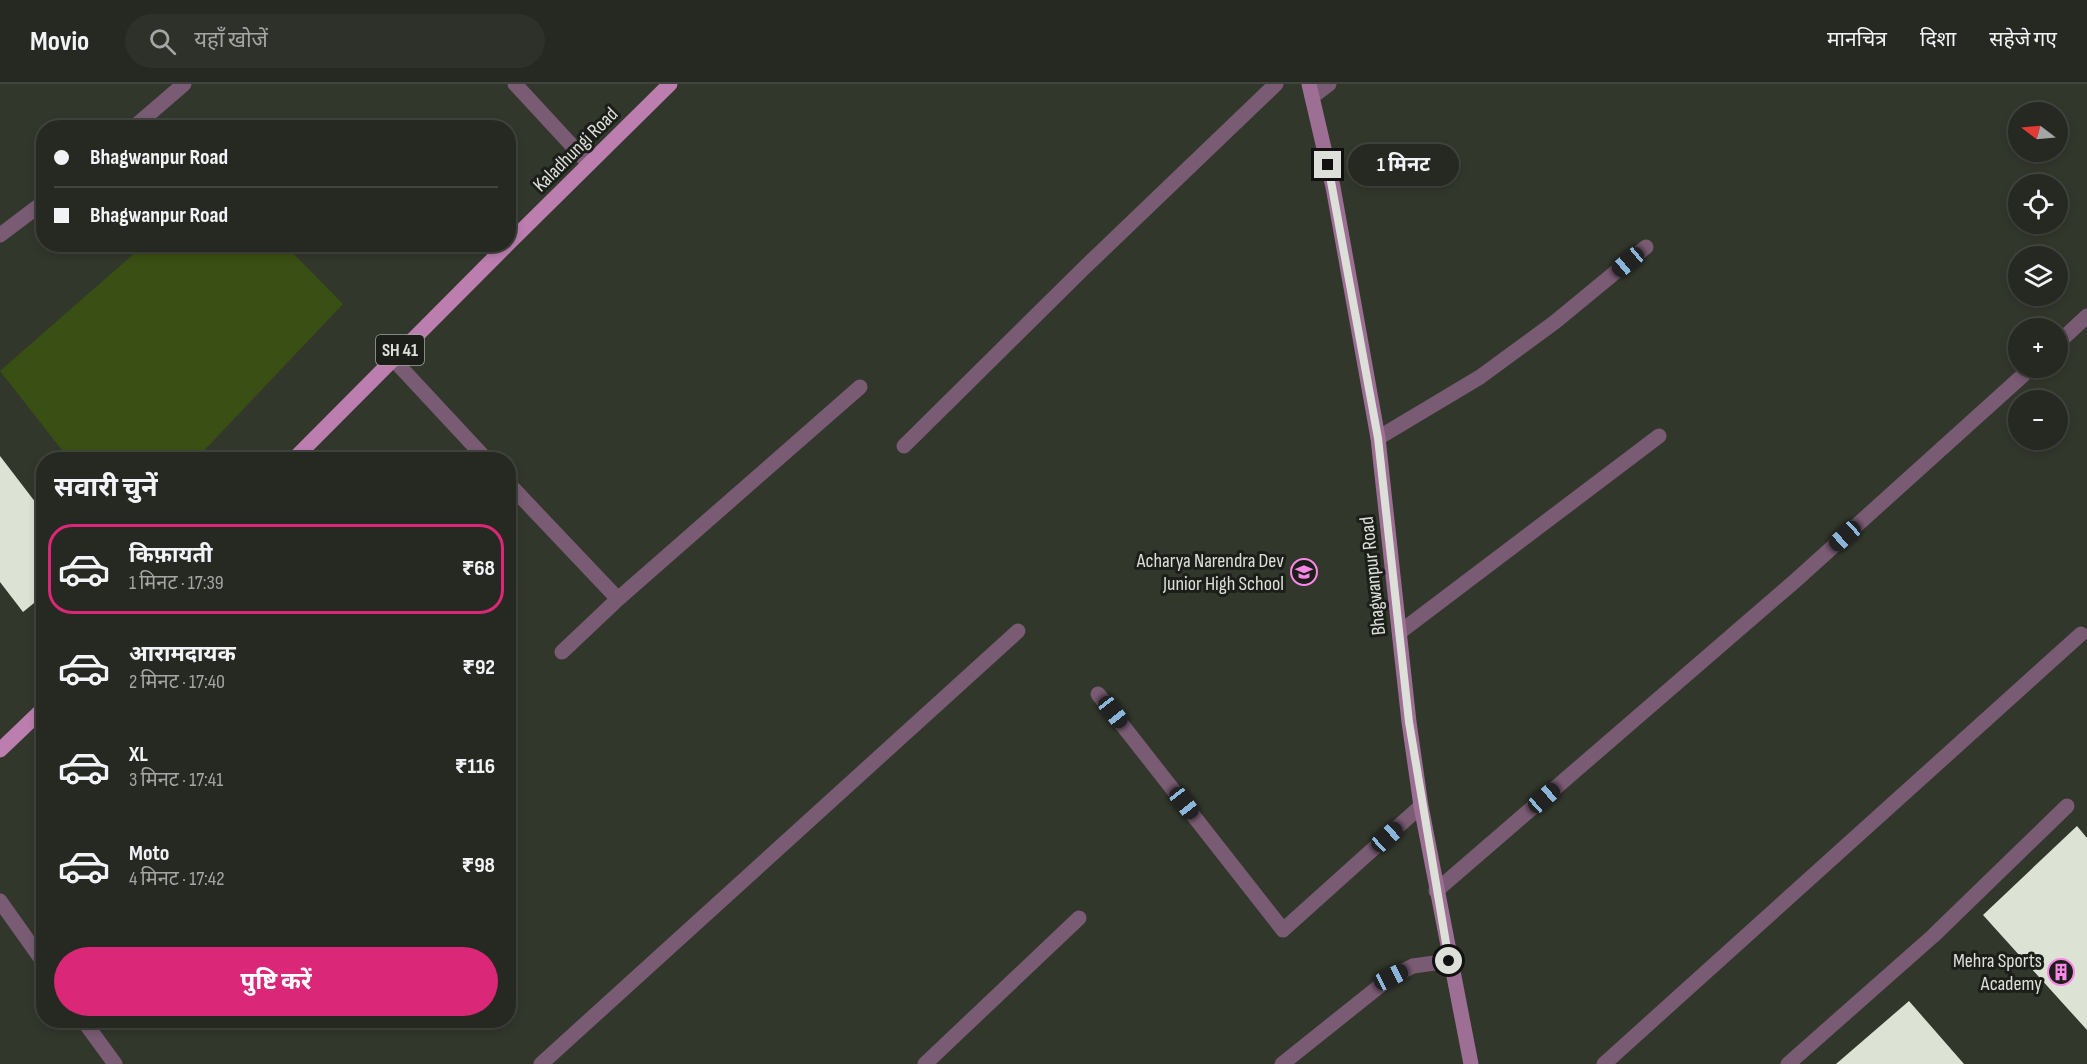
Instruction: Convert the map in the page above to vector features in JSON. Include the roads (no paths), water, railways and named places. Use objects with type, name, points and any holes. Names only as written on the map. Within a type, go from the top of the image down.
[{"type":"main road","name":"Kaladhungi Road","points":[[516,236],[670,84]]},
{"type":"main road","name":"Kaladhungi Road","points":[[301,452],[500,252]]},
{"type":"main road","points":[[0,750],[36,716]]},
{"type":"street","points":[[142,120],[184,84]]},
{"type":"street","points":[[515,84],[590,164]]},
{"type":"street","points":[[904,446],[1083,269],[1276,84]]},
{"type":"street","points":[[1310,90],[1329,84]]},
{"type":"street","name":"Bhagwanpur Road","points":[[1310,90],[1333,187],[1378,438],[1421,806],[1449,961],[1471,1064]]},
{"type":"street","points":[[0,235],[36,207]]},
{"type":"street","points":[[1378,438],[1480,377],[1555,322],[1646,247]]},
{"type":"street","points":[[2068,334],[2087,316]]},
{"type":"street","points":[[392,358],[479,452]]},
{"type":"street","points":[[1436,891],[1795,581],[2020,378]]},
{"type":"street","points":[[562,652],[618,599],[860,387]]},
{"type":"street","points":[[1400,632],[1659,436]]},
{"type":"street","points":[[516,491],[618,599]]},
{"type":"street","points":[[542,1064],[1018,631]]},
{"type":"street","points":[[1604,1064],[2081,634]]},
{"type":"street","points":[[1098,694],[1283,930],[1421,806]]},
{"type":"street","points":[[1788,1064],[1934,936],[2067,806]]},
{"type":"street","points":[[0,901],[36,952]]},
{"type":"street","points":[[924,1064],[1079,918]]},
{"type":"street","points":[[1282,1064],[1391,977],[1413,966],[1449,961]]},
{"type":"street","points":[[90,1028],[115,1064]]},
{"type":"place","name":"Acharya Narendra Dev Junior High School","points":[[1304,572]]},
{"type":"place","name":"Mehra Sports Academy","points":[[2061,972]]}]
